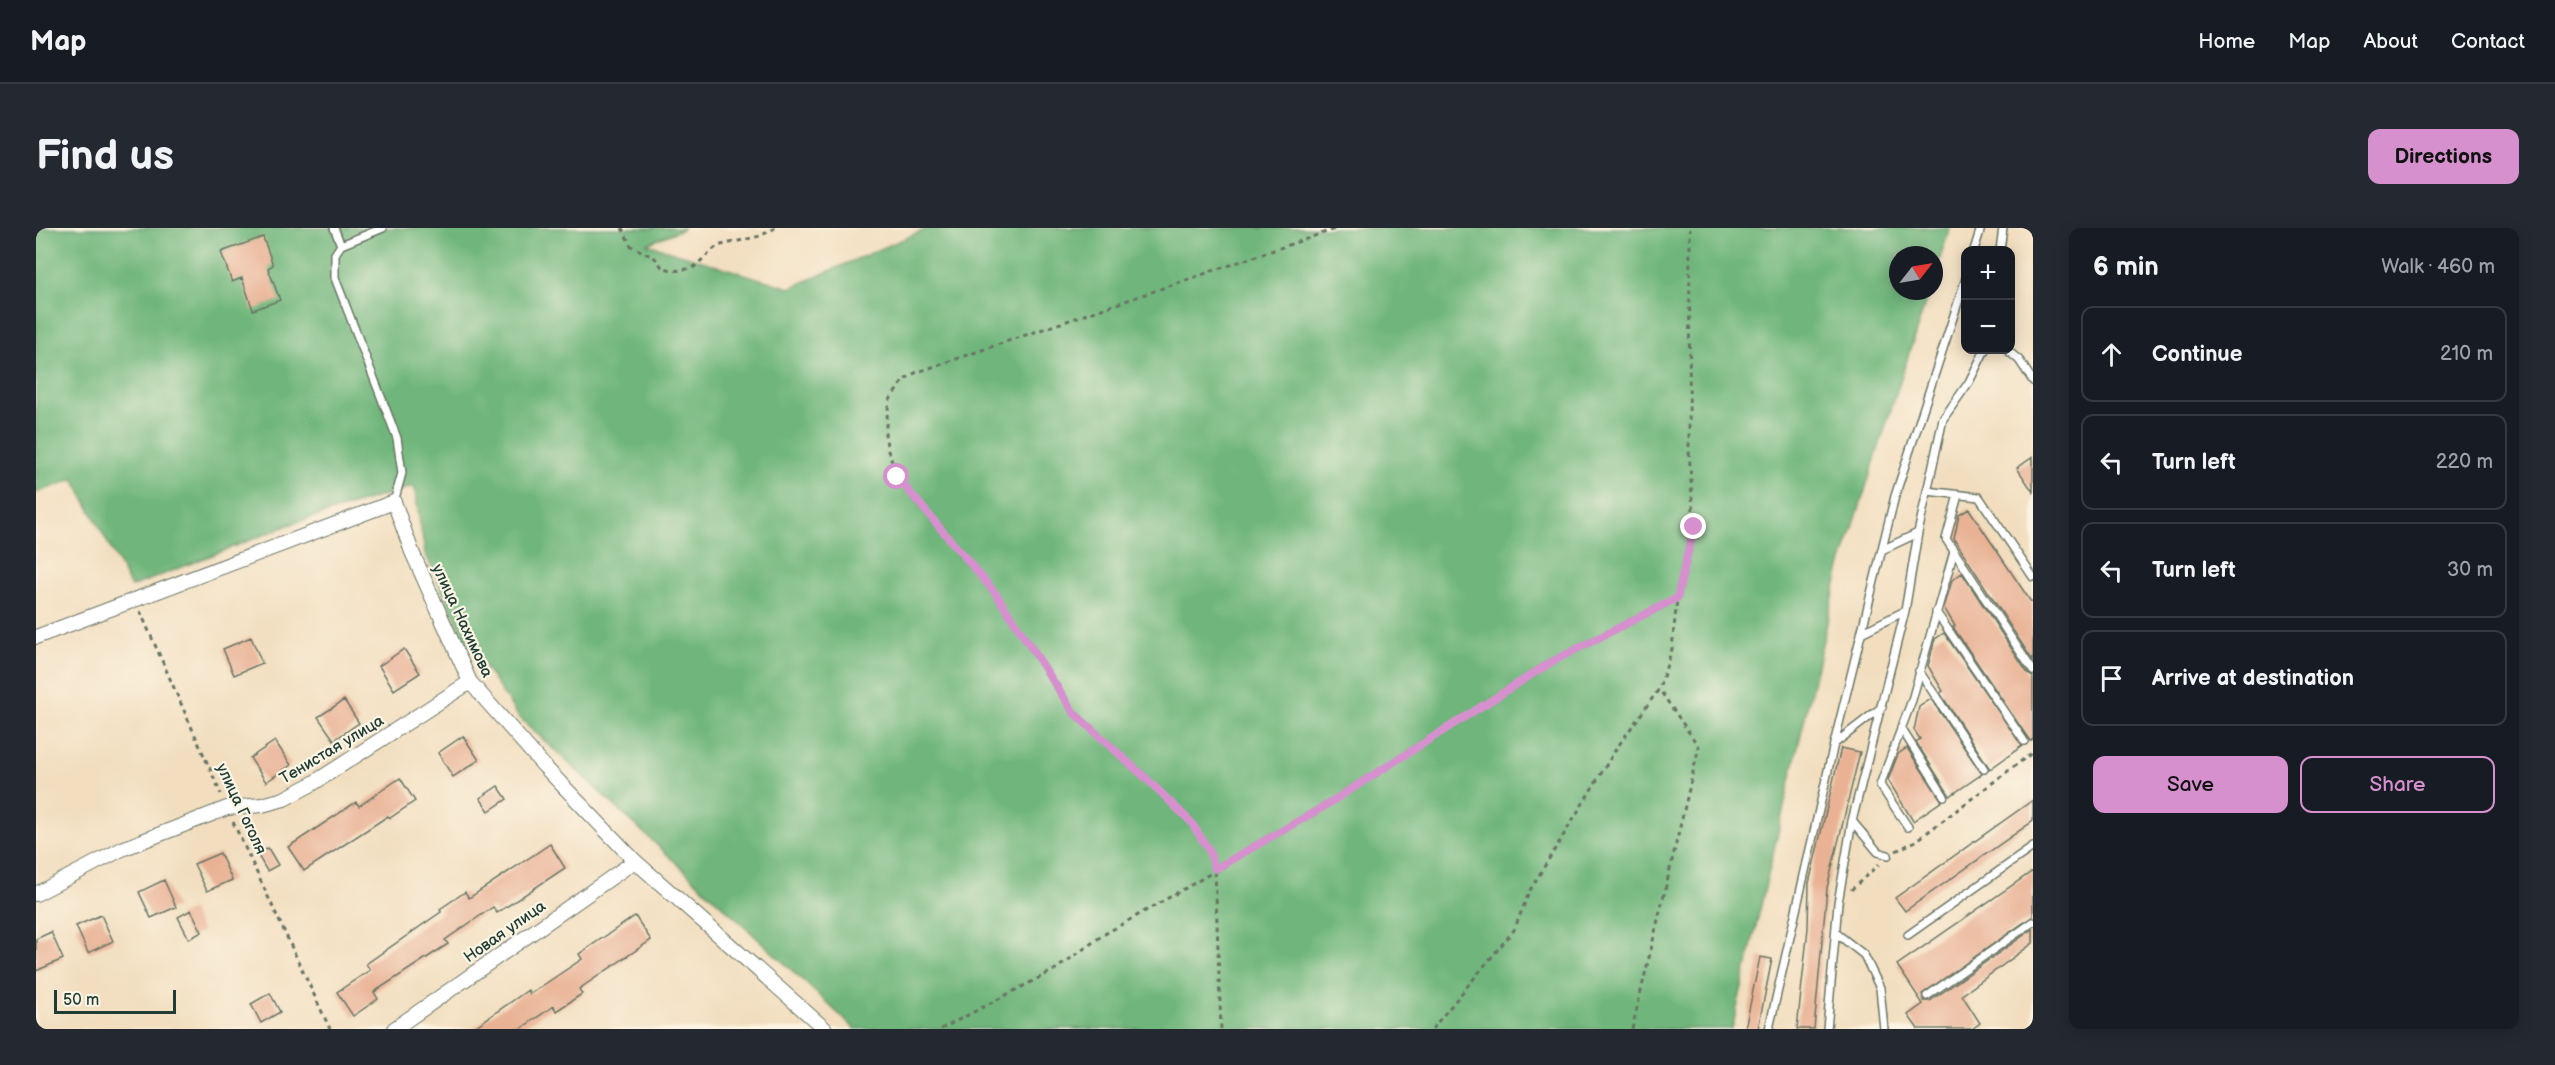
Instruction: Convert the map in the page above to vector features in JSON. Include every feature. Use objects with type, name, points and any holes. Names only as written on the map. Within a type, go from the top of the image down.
[{"type":"street","points":[[36,637],[394,502]]},
{"type":"street","name":"улица Нахимова","points":[[394,502],[412,552],[470,682],[544,766],[635,861],[825,1029]]},
{"type":"street","name":"Тенистая улица","points":[[36,894],[122,849],[227,808],[262,805],[293,794],[470,682]]},
{"type":"street","name":"Новая улица","points":[[394,1029],[635,861]]},
{"type":"lane","points":[[334,228],[341,245]]},
{"type":"lane","points":[[383,228],[341,245],[335,254],[335,278],[397,438],[402,473],[394,502]]},
{"type":"lane","points":[[1975,246],[1981,228]]},
{"type":"lane","points":[[2001,246],[2003,228]]},
{"type":"lane","points":[[1769,1029],[1834,744],[1895,496],[1961,290]]},
{"type":"lane","points":[[1827,1029],[1838,903],[1852,821],[1905,611],[1918,533],[1943,419],[1969,382],[1983,354]]},
{"type":"lane","points":[[2012,354],[2019,360],[2033,381]]},
{"type":"lane","points":[[1927,491],[1979,497],[2033,577]]},
{"type":"lane","points":[[1958,495],[1946,538],[2033,671]]},
{"type":"lane","points":[[1882,550],[1918,533]]},
{"type":"lane","points":[[1908,827],[1880,785],[1912,700],[1954,551]]},
{"type":"lane","points":[[1863,632],[1905,611]]},
{"type":"lane","points":[[1936,612],[2024,741]]},
{"type":"lane","points":[[1919,670],[1983,769]]},
{"type":"lane","points":[[1834,744],[1882,707]]},
{"type":"lane","points":[[1901,728],[1944,796]]},
{"type":"lane","points":[[1852,821],[1878,852],[1888,855]]},
{"type":"lane","points":[[1908,934],[2033,847]]},
{"type":"lane","points":[[1928,996],[2033,922]]},
{"type":"lane","points":[[1836,933],[1864,955],[1880,988],[1884,1029]]},
{"type":"path","points":[[622,228],[631,246],[655,258],[662,267],[674,271],[693,268],[717,246],[760,236],[775,228]]},
{"type":"path","points":[[1221,1029],[1215,869],[1209,850],[1191,822],[1074,713],[996,594],[897,477],[885,434],[889,401],[904,380],[915,373],[1338,228]]},
{"type":"path","points":[[1432,1029],[1514,930],[1530,890],[1616,749],[1659,689],[1672,649],[1677,598],[1694,527],[1689,450],[1690,228]]},
{"type":"path","name":"улица Гоголя","points":[[135,598],[227,808],[330,1029]]},
{"type":"path","points":[[941,1029],[1056,969],[1102,935],[1323,807],[1553,661],[1677,598]]},
{"type":"path","points":[[1632,1029],[1699,747],[1659,689]]},
{"type":"path","points":[[1838,903],[1888,855],[1916,841],[2033,752]]},
{"type":"green space","points":[[36,228],[684,228],[647,244],[790,288],[929,228],[1950,228],[1943,249],[1943,246],[1889,246],[1889,300],[1926,300],[1839,571],[1732,1029],[855,1029],[518,716],[463,635],[425,553],[414,486],[291,524],[131,587],[74,479],[36,493]]},
{"type":"building","points":[[263,237],[273,265],[268,268],[280,300],[253,310],[242,278],[232,282],[221,252]]},
{"type":"building","points":[[2033,457],[2033,492],[2017,468]]},
{"type":"building","points":[[1969,509],[2033,605],[2033,661],[1954,539],[1959,515]]},
{"type":"building","points":[[1962,573],[2028,674],[2033,677],[2033,739],[2030,741],[1953,627],[1955,626],[1944,608],[1952,580]]},
{"type":"building","points":[[1944,633],[2022,746],[1990,769],[1940,693],[1943,691],[1928,666],[1935,639]]},
{"type":"building","points":[[251,637],[262,663],[234,675],[223,649]]},
{"type":"building","points":[[404,649],[420,673],[394,690],[379,666]]},
{"type":"building","points":[[1931,699],[1982,774],[1950,796],[1916,742],[1920,739],[1914,730],[1919,707]]},
{"type":"building","points":[[344,700],[359,723],[334,740],[318,717]]},
{"type":"building","points":[[463,736],[479,760],[453,777],[438,753]]},
{"type":"building","points":[[275,741],[291,765],[266,782],[250,758]]},
{"type":"building","points":[[1841,748],[1860,752],[1827,888],[1814,1029],[1797,1029],[1808,928],[1809,883]]},
{"type":"building","points":[[1907,748],[1942,801],[1913,821],[1888,780],[1898,754]]},
{"type":"building","points":[[400,778],[415,801],[304,871],[288,847],[356,802],[359,806]]},
{"type":"building","points":[[498,786],[507,799],[489,811],[480,798]]},
{"type":"building","points":[[2033,800],[2033,821],[1905,911],[1895,898]]},
{"type":"building","points":[[550,844],[565,868],[497,913],[493,907],[445,940],[448,944],[374,992],[378,999],[353,1016],[337,992],[370,970],[366,964],[441,912],[440,909],[465,892],[469,898]]},
{"type":"building","points":[[268,848],[278,865],[267,871],[257,854]]},
{"type":"building","points":[[220,853],[232,880],[207,891],[194,864]]},
{"type":"building","points":[[2033,871],[2033,916],[1922,994],[1924,1001],[1930,1001],[2033,929],[2033,943],[1962,995],[1980,1023],[1972,1029],[1918,1029],[1908,1015],[1923,1004],[1897,965]]},
{"type":"building","points":[[164,880],[176,907],[151,918],[139,892]]},
{"type":"building","points":[[191,910],[202,932],[189,939],[178,917]]},
{"type":"building","points":[[101,915],[113,941],[88,953],[76,926]]},
{"type":"building","points":[[635,916],[651,940],[579,989],[582,994],[556,1011],[554,1006],[520,1029],[472,1029],[528,990],[530,994],[582,959],[579,954]]},
{"type":"building","points":[[51,932],[63,959],[36,971],[36,939]]},
{"type":"building","points":[[1760,957],[1772,959],[1758,1029],[1745,1029]]},
{"type":"building","points":[[270,993],[280,1012],[261,1023],[251,1004]]},
{"type":"route","points":[[897,477],[996,594],[1074,713],[1191,822],[1209,850],[1215,869],[1323,807],[1553,661],[1677,598],[1694,527]]}]
